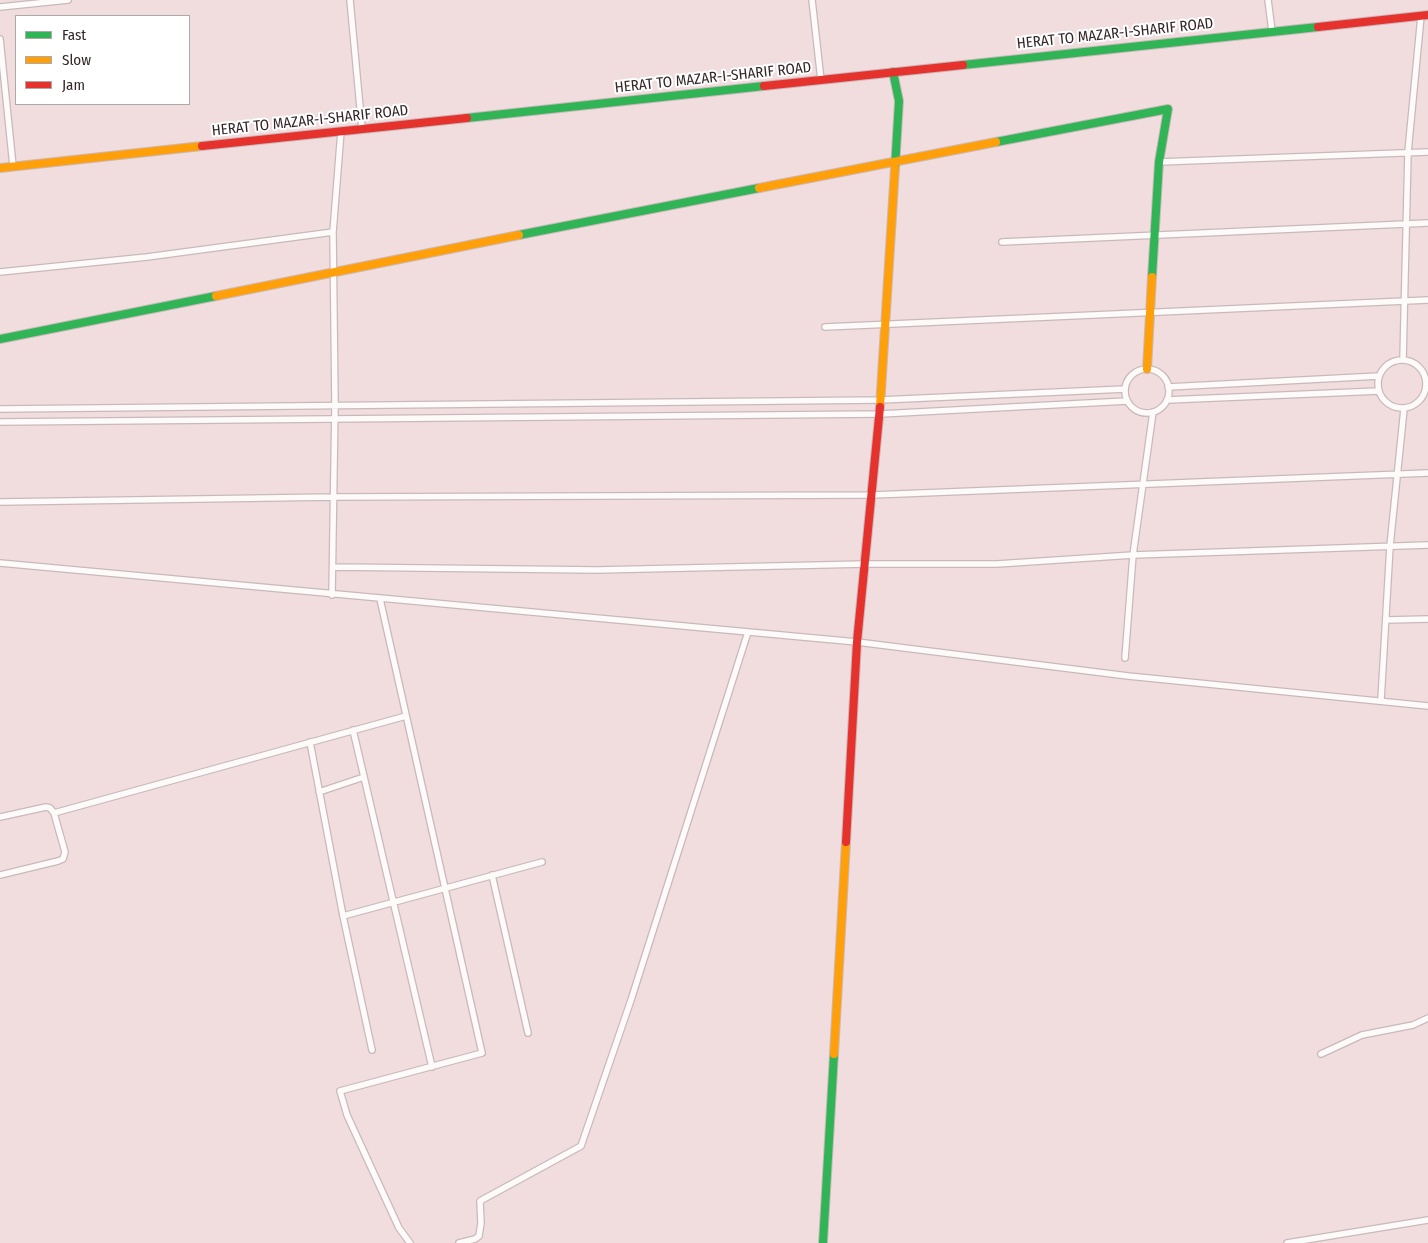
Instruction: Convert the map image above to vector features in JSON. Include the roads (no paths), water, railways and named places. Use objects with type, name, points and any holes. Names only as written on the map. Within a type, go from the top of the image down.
[{"type":"main road","name":"HERAT TO MAZAR-I-SHARIF ROAD","points":[[0,168],[1424,15]]},
{"type":"main road","points":[[822,1243],[858,642],[880,414],[886,326],[899,101],[893,72]]},
{"type":"main road","points":[[0,339],[333,274],[705,198],[894,164],[1168,109],[1159,162],[1147,369]]},
{"type":"street","points":[[0,7],[68,0]]},
{"type":"street","points":[[350,0],[362,129]]},
{"type":"street","points":[[812,0],[821,80]]},
{"type":"street","points":[[1268,0],[1272,32]]},
{"type":"street","points":[[1403,360],[1408,152],[1424,15]]},
{"type":"street","points":[[0,39],[13,166]]},
{"type":"street","points":[[332,595],[335,405],[333,232],[341,131]]},
{"type":"street","points":[[1159,162],[1428,152]]},
{"type":"street","points":[[1002,242],[1428,223]]},
{"type":"street","points":[[0,272],[147,257],[333,232]]},
{"type":"street","points":[[825,327],[886,326],[1428,300]]},
{"type":"street","points":[[1403,360],[1416,364],[1426,374],[1427,387],[1419,402],[1404,408],[1388,404],[1378,390],[1379,376],[1391,362],[1403,360]]},
{"type":"street","points":[[1167,400],[1168,387],[1158,372],[1147,369],[1132,375],[1125,389],[1130,406],[1141,412],[1153,412],[1167,400],[1378,390]]},
{"type":"street","points":[[1168,387],[1379,376]]},
{"type":"street","points":[[0,409],[880,400],[1125,389]]},
{"type":"street","points":[[0,422],[880,414],[1127,401]]},
{"type":"street","points":[[1381,700],[1390,546],[1404,408]]},
{"type":"street","points":[[1125,658],[1133,554],[1153,412]]},
{"type":"street","points":[[0,502],[334,497],[872,495],[1428,473]]},
{"type":"street","points":[[333,567],[597,570],[865,564],[998,564],[1133,554],[1428,545]]},
{"type":"street","points":[[0,563],[858,642],[1128,676],[1428,706]]},
{"type":"street","points":[[380,599],[482,1054],[340,1091],[347,1115],[399,1228],[410,1243]]},
{"type":"street","points":[[1386,620],[1428,619]]},
{"type":"street","points":[[459,1243],[475,1240],[479,1236],[481,1223],[480,1201],[581,1146],[634,991],[748,632]]},
{"type":"street","points":[[54,813],[406,716]]},
{"type":"street","points":[[353,730],[432,1067]]},
{"type":"street","points":[[310,742],[343,916],[372,1050]]},
{"type":"street","points":[[319,792],[364,777]]},
{"type":"street","points":[[0,817],[46,806],[53,810],[65,852],[63,859],[0,874]]},
{"type":"street","points":[[343,916],[542,862]]},
{"type":"street","points":[[492,875],[528,1033]]},
{"type":"street","points":[[1321,1054],[1362,1035],[1413,1025],[1428,1018]]},
{"type":"street","points":[[1287,1243],[1428,1220]]}]
